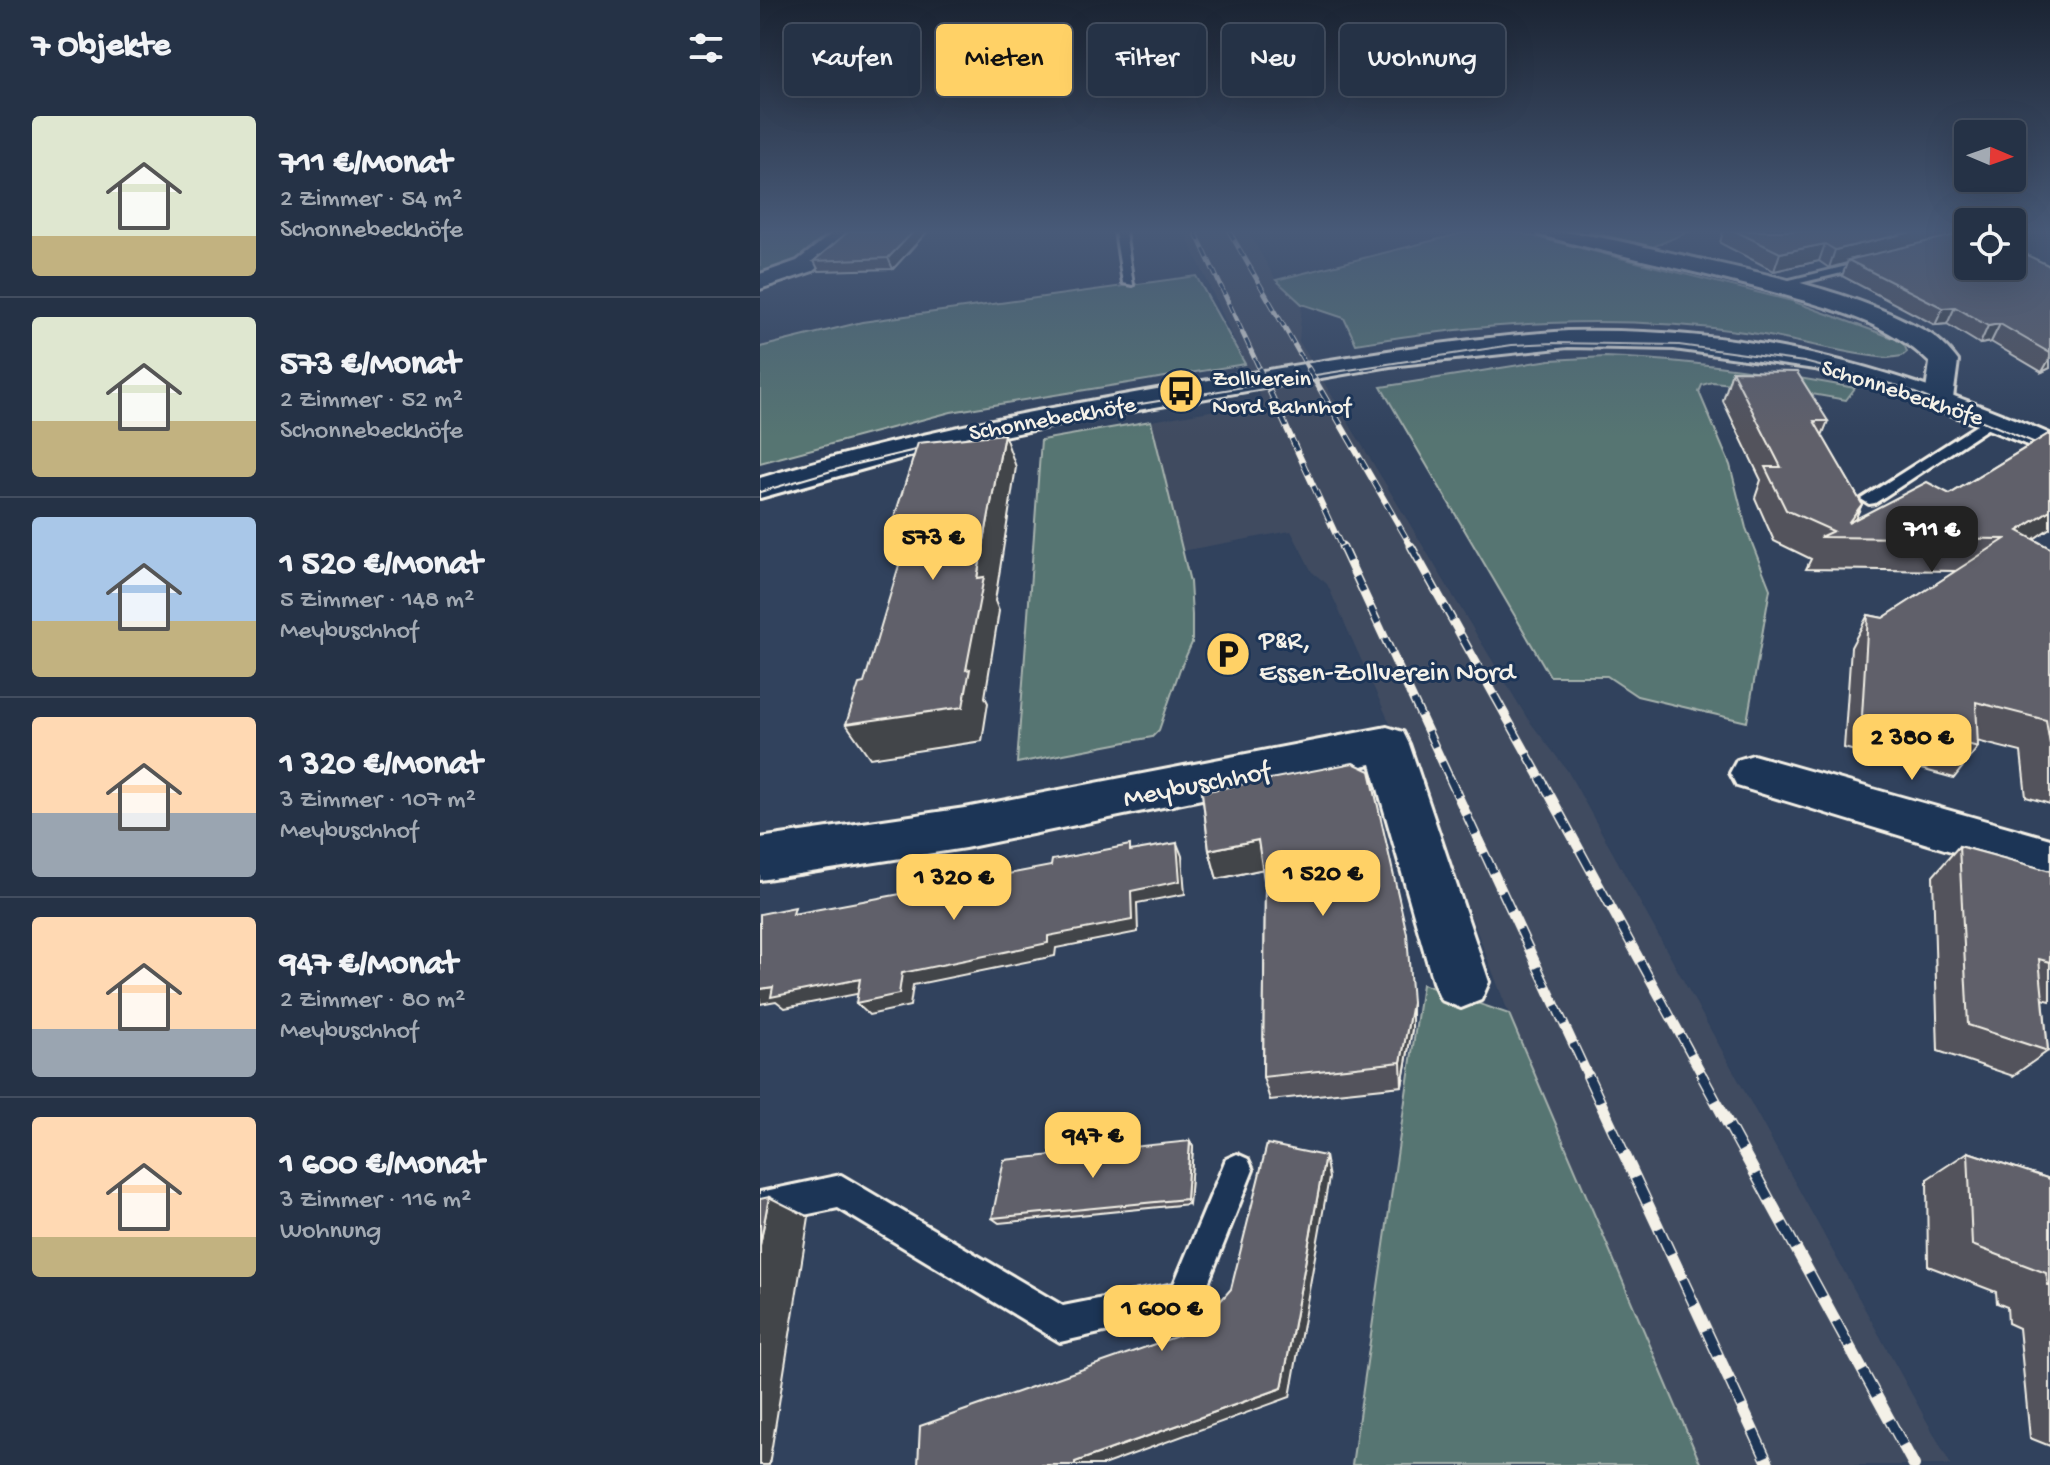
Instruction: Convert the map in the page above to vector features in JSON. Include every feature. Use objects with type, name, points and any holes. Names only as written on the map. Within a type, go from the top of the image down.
[{"type":"street","points":[[1818,299],[1894,325],[1932,345],[1945,367],[1939,398]]},
{"type":"street","name":"Schonnebeckhöfe","points":[[760,488],[913,444],[1020,421],[1433,353],[1557,340],[1631,340],[1780,354],[1874,376],[1939,398],[2050,445]]},
{"type":"street","name":"Meybuschhof","points":[[760,859],[965,828],[1387,744],[1461,982]]},
{"type":"street","points":[[1753,773],[2050,860]]},
{"type":"lane","points":[[1869,499],[1991,420]]},
{"type":"lane","points":[[760,1208],[841,1191],[1060,1324],[1185,1299],[1237,1170]]},
{"type":"shaded area","points":[[1216,299],[1297,299],[1302,304],[1299,341],[1527,718],[1567,770],[1951,1465],[1701,1465],[1509,1014],[1433,819],[1327,584],[1312,572],[1291,531],[1182,551],[1151,421],[1263,402]]},
{"type":"green space","points":[[1026,299],[1209,299],[1245,364],[951,412],[760,463],[760,347],[862,322]]},
{"type":"green space","points":[[1297,299],[1785,299],[1896,339],[1904,344],[1907,352],[1888,358],[1744,332],[1695,326],[1598,322],[1453,330],[1356,344],[1344,318],[1302,304]]},
{"type":"green space","points":[[1605,357],[1731,368],[1855,388],[1846,400],[1777,388],[1712,382],[1702,385],[1699,392],[1730,465],[1746,528],[1770,589],[1747,722],[1637,696],[1607,676],[1550,676],[1381,387],[1550,360]]},
{"type":"green space","points":[[1151,421],[1190,582],[1192,615],[1192,643],[1159,730],[1152,737],[1017,763],[1041,440]]},
{"type":"green space","points":[[1422,984],[1509,1014],[1701,1465],[1352,1465]]},
{"type":"building","points":[[1926,299],[2050,299],[2050,353],[2000,324],[1988,326],[1955,307],[1943,308]]},
{"type":"building","points":[[1732,371],[1797,372],[1828,421],[1814,421],[1862,504],[1848,523],[1927,482],[1950,494],[2050,433],[2050,510],[2018,531],[2050,548],[2050,745],[2046,720],[1976,702],[1978,747],[1862,716],[1868,615],[1883,618],[2005,539],[1820,537],[1833,531],[1786,510],[1765,467],[1781,467]]},
{"type":"building","points":[[1004,434],[977,578],[984,577],[966,670],[970,669],[963,707],[846,724],[859,684],[864,683],[908,535],[888,537],[918,443]]},
{"type":"building","points":[[1353,763],[1370,771],[1407,934],[1412,1003],[1401,1062],[1263,1077],[1265,887],[1258,840],[1209,850],[1202,792]]},
{"type":"building","points":[[1177,843],[1180,881],[1131,891],[1132,920],[1048,936],[1048,943],[902,973],[899,994],[856,1003],[860,979],[771,997],[773,987],[760,989],[760,914],[795,907],[793,914],[1051,866],[1052,860],[1130,845],[1130,851]]},
{"type":"building","points":[[1959,846],[2050,871],[2050,962],[2039,959],[2048,1051],[1968,1025]]},
{"type":"building","points":[[1190,1141],[1186,1199],[992,1218],[1004,1160]]},
{"type":"building","points":[[1267,1144],[1325,1156],[1282,1388],[1075,1462],[1075,1465],[918,1465],[920,1426],[1195,1330],[1231,1289]]},
{"type":"building","points":[[1968,1152],[2050,1179],[2050,1285],[2046,1273],[1972,1245]]},
{"type":"building","points":[[769,1197],[760,1245],[760,1199]]},
{"type":"tram line","points":[[760,492],[852,465],[1038,421],[1512,345],[1554,343],[1679,345],[1804,362],[1898,386],[2050,449]]},
{"type":"railway","points":[[1227,299],[1260,370]]},
{"type":"railway","points":[[1268,299],[1309,370]]},
{"type":"railway","points":[[1259,368],[1342,548]]},
{"type":"railway","points":[[1308,368],[1412,548]]},
{"type":"railway","points":[[1342,546],[1450,779]]},
{"type":"railway","points":[[1411,546],[1541,779]]},
{"type":"railway","points":[[1449,777],[1589,1078]]},
{"type":"railway","points":[[1540,777],[1704,1078]]},
{"type":"railway","points":[[1588,1076],[1769,1465]]},
{"type":"railway","points":[[1702,1076],[1914,1465]]},
{"type":"place","name":"Zollverein Nord Bahnhof","points":[[1181,391]]},
{"type":"place","name":"P&R, Essen-Zollverein Nord","points":[[1228,654]]}]
